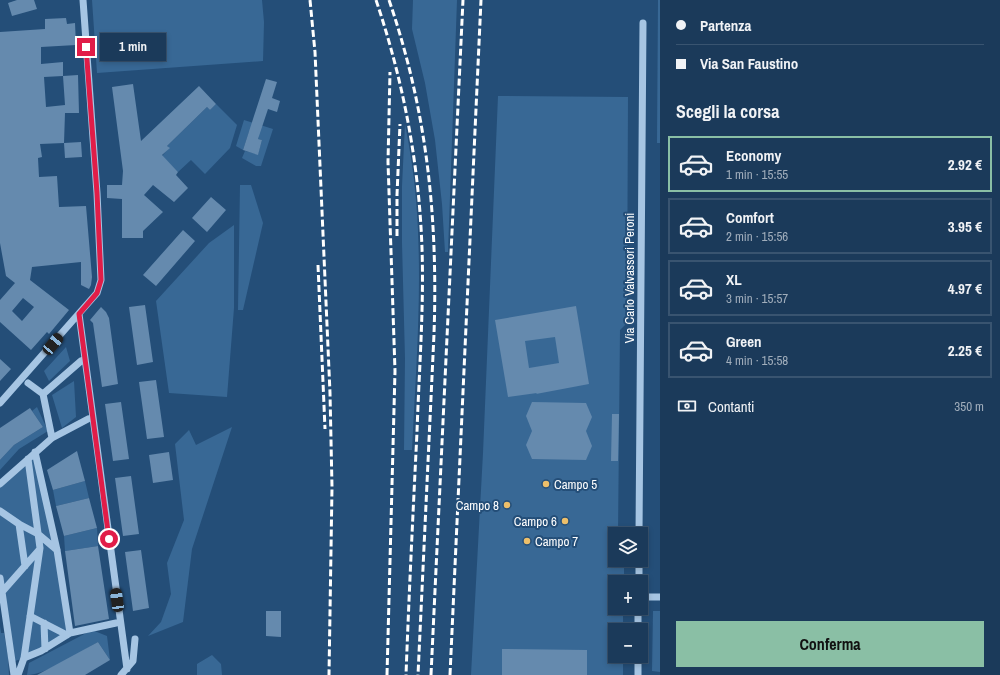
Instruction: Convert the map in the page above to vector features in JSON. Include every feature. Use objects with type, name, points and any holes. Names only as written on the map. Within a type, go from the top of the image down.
[{"type":"street","points":[[0,403],[97,293],[101,280],[97,193],[83,0]]},
{"type":"street","name":"Via Carlo Valvassori Peroni","points":[[639,527],[644,23]]},
{"type":"street","points":[[79,314],[127,669]]},
{"type":"street","points":[[43,394],[81,361]]},
{"type":"street","points":[[28,383],[43,394],[52,438]]},
{"type":"street","points":[[0,484],[52,438],[88,419]]},
{"type":"street","points":[[35,452],[57,550],[68,634]]},
{"type":"street","points":[[18,675],[24,658],[39,550],[28,459]]},
{"type":"street","points":[[0,511],[19,524],[38,534],[57,550]]},
{"type":"street","points":[[19,524],[25,566]]},
{"type":"street","points":[[2,592],[39,550]]},
{"type":"street","points":[[0,578],[3,623],[14,675]]},
{"type":"street","points":[[648,597],[660,597]]},
{"type":"street","points":[[30,616],[68,634]]},
{"type":"street","points":[[44,623],[45,649]]},
{"type":"street","points":[[24,658],[45,649],[68,634],[116,623]]},
{"type":"street","points":[[121,675],[127,669],[134,657],[135,639]]},
{"type":"street","points":[[638,663],[638,675]]},
{"type":"shaded area","points":[[92,0],[262,0],[264,22],[263,61],[97,73]]},
{"type":"shaded area","points":[[413,0],[457,0],[448,252],[445,252],[442,204],[435,140],[425,83],[412,29]]},
{"type":"shaded area","points":[[658,0],[660,0],[660,143],[657,143]]},
{"type":"shaded area","points":[[498,96],[628,97],[627,323],[620,330],[618,527],[608,527],[608,567],[624,567],[624,575],[608,575],[608,615],[623,615],[623,623],[608,623],[608,663],[623,663],[623,675],[471,675],[483,453]]},
{"type":"shaded area","points":[[216,104],[237,125],[230,148],[205,174],[191,160],[178,172],[162,156],[169,148],[167,146],[207,107],[210,110]]},
{"type":"shaded area","points":[[244,120],[273,129],[261,166],[256,166],[242,158],[245,151],[258,154],[262,140],[258,139],[259,135],[249,132],[243,150],[236,146]]},
{"type":"shaded area","points":[[405,124],[412,162],[415,191],[419,262],[418,325],[412,450],[404,450],[405,358],[402,186]]},
{"type":"shaded area","points":[[240,185],[251,185],[263,223],[243,310],[238,310]]},
{"type":"shaded area","points":[[234,225],[234,308],[227,397],[169,393],[156,301],[209,243]]},
{"type":"shaded area","points":[[66,347],[70,361],[49,381],[44,371]]},
{"type":"shaded area","points":[[74,381],[76,417],[62,428],[52,395]]},
{"type":"shaded area","points":[[37,407],[48,431],[19,449],[0,470],[0,460],[14,445],[43,427],[32,411]]},
{"type":"shaded area","points":[[232,427],[192,549],[183,622],[148,636],[161,622],[171,594],[167,563],[184,520],[175,444],[189,430],[196,445]]},
{"type":"shaded area","points":[[35,452],[70,633],[24,658],[12,662],[0,578],[0,484]]},
{"type":"shaded area","points":[[85,481],[89,498],[56,506],[53,490]]},
{"type":"shaded area","points":[[97,528],[98,546],[65,551],[64,536]]},
{"type":"shaded area","points":[[653,611],[660,611],[660,672],[652,671]]},
{"type":"shaded area","points":[[0,626],[1,633],[4,633],[9,675],[0,675]]},
{"type":"shaded area","points":[[92,630],[107,636],[110,660],[98,642],[53,667],[35,674],[27,675],[29,663]]},
{"type":"shaded area","points":[[212,655],[221,664],[222,675],[197,675],[197,664]]},
{"type":"building","points":[[17,0],[34,0],[37,9],[12,16],[8,3]]},
{"type":"building","points":[[66,18],[67,24],[75,23],[76,45],[41,47],[41,64],[63,62],[63,76],[78,75],[79,113],[65,113],[64,143],[40,144],[42,157],[38,158],[39,177],[57,176],[59,207],[86,206],[92,277],[89,289],[81,285],[81,262],[32,267],[30,280],[69,310],[49,334],[47,332],[31,350],[0,322],[0,300],[15,283],[6,276],[0,243],[0,32],[45,29],[45,19]],"holes":[[[63,76],[65,105],[46,107],[44,77]],[[23,298],[34,307],[22,321],[12,311]]]},
{"type":"building","points":[[266,79],[277,82],[272,98],[280,101],[277,112],[268,109],[258,139],[262,140],[258,155],[243,150]]},
{"type":"building","points":[[133,84],[141,141],[199,86],[216,104],[210,110],[207,107],[167,146],[170,148],[162,155],[178,172],[176,175],[188,188],[174,202],[153,185],[144,195],[163,212],[143,231],[143,238],[122,238],[122,199],[107,198],[107,185],[122,185],[123,171],[112,87]]},
{"type":"building","points":[[81,142],[82,157],[65,158],[64,143]]},
{"type":"building","points":[[211,197],[226,210],[207,232],[192,218]]},
{"type":"building","points":[[183,230],[195,241],[156,286],[143,275]]},
{"type":"building","points":[[145,305],[153,362],[137,365],[129,307]]},
{"type":"building","points":[[576,306],[589,384],[536,394],[537,393],[508,397],[495,320]],"holes":[[[555,337],[559,363],[529,368],[525,341]]]},
{"type":"building","points":[[101,307],[109,318],[118,384],[102,387],[93,323],[90,320]]},
{"type":"building","points":[[0,359],[11,369],[0,381]]},
{"type":"building","points":[[156,380],[164,437],[147,439],[139,382]]},
{"type":"building","points":[[121,402],[129,459],[113,461],[105,404]]},
{"type":"building","points":[[532,402],[586,403],[592,417],[586,431],[592,446],[586,460],[532,459],[526,445],[532,431],[526,416]]},
{"type":"building","points":[[30,408],[43,427],[14,445],[0,460],[0,428]]},
{"type":"building","points":[[612,414],[619,414],[618,461],[611,461]]},
{"type":"building","points":[[77,451],[85,481],[53,490],[47,470]]},
{"type":"building","points":[[169,452],[173,480],[153,483],[149,455]]},
{"type":"building","points":[[131,476],[139,534],[123,536],[115,478]]},
{"type":"building","points":[[89,498],[97,528],[64,536],[56,506]]},
{"type":"building","points":[[98,546],[109,619],[75,626],[65,551]]},
{"type":"building","points":[[141,550],[149,608],[133,611],[125,552]]},
{"type":"building","points":[[266,611],[281,611],[281,637],[266,636]]},
{"type":"building","points":[[98,642],[110,660],[85,675],[37,675]]},
{"type":"building","points":[[502,649],[587,650],[587,675],[502,675]]},
{"type":"railway","points":[[310,0],[315,52],[330,393],[332,487],[329,675]]},
{"type":"railway","points":[[376,0],[386,30],[402,91],[408,122],[417,185],[422,248],[421,340],[406,675]]},
{"type":"railway","points":[[389,0],[413,83],[421,124],[432,206],[434,248],[434,334],[418,675]]},
{"type":"railway","points":[[431,675],[463,0]]},
{"type":"railway","points":[[450,675],[481,0]]},
{"type":"railway","points":[[387,675],[395,371],[388,162],[390,72]]},
{"type":"railway","points":[[397,236],[400,124]]},
{"type":"railway","points":[[318,265],[325,429]]},
{"type":"place","name":"Campo 5","points":[[546,484]]},
{"type":"place","name":"Campo 8","points":[[507,505]]},
{"type":"place","name":"Campo 6","points":[[565,521]]},
{"type":"place","name":"Campo 7","points":[[527,541]]},
{"type":"route","points":[[86,47],[97,193],[101,280],[97,293],[79,314],[109,539]]}]
